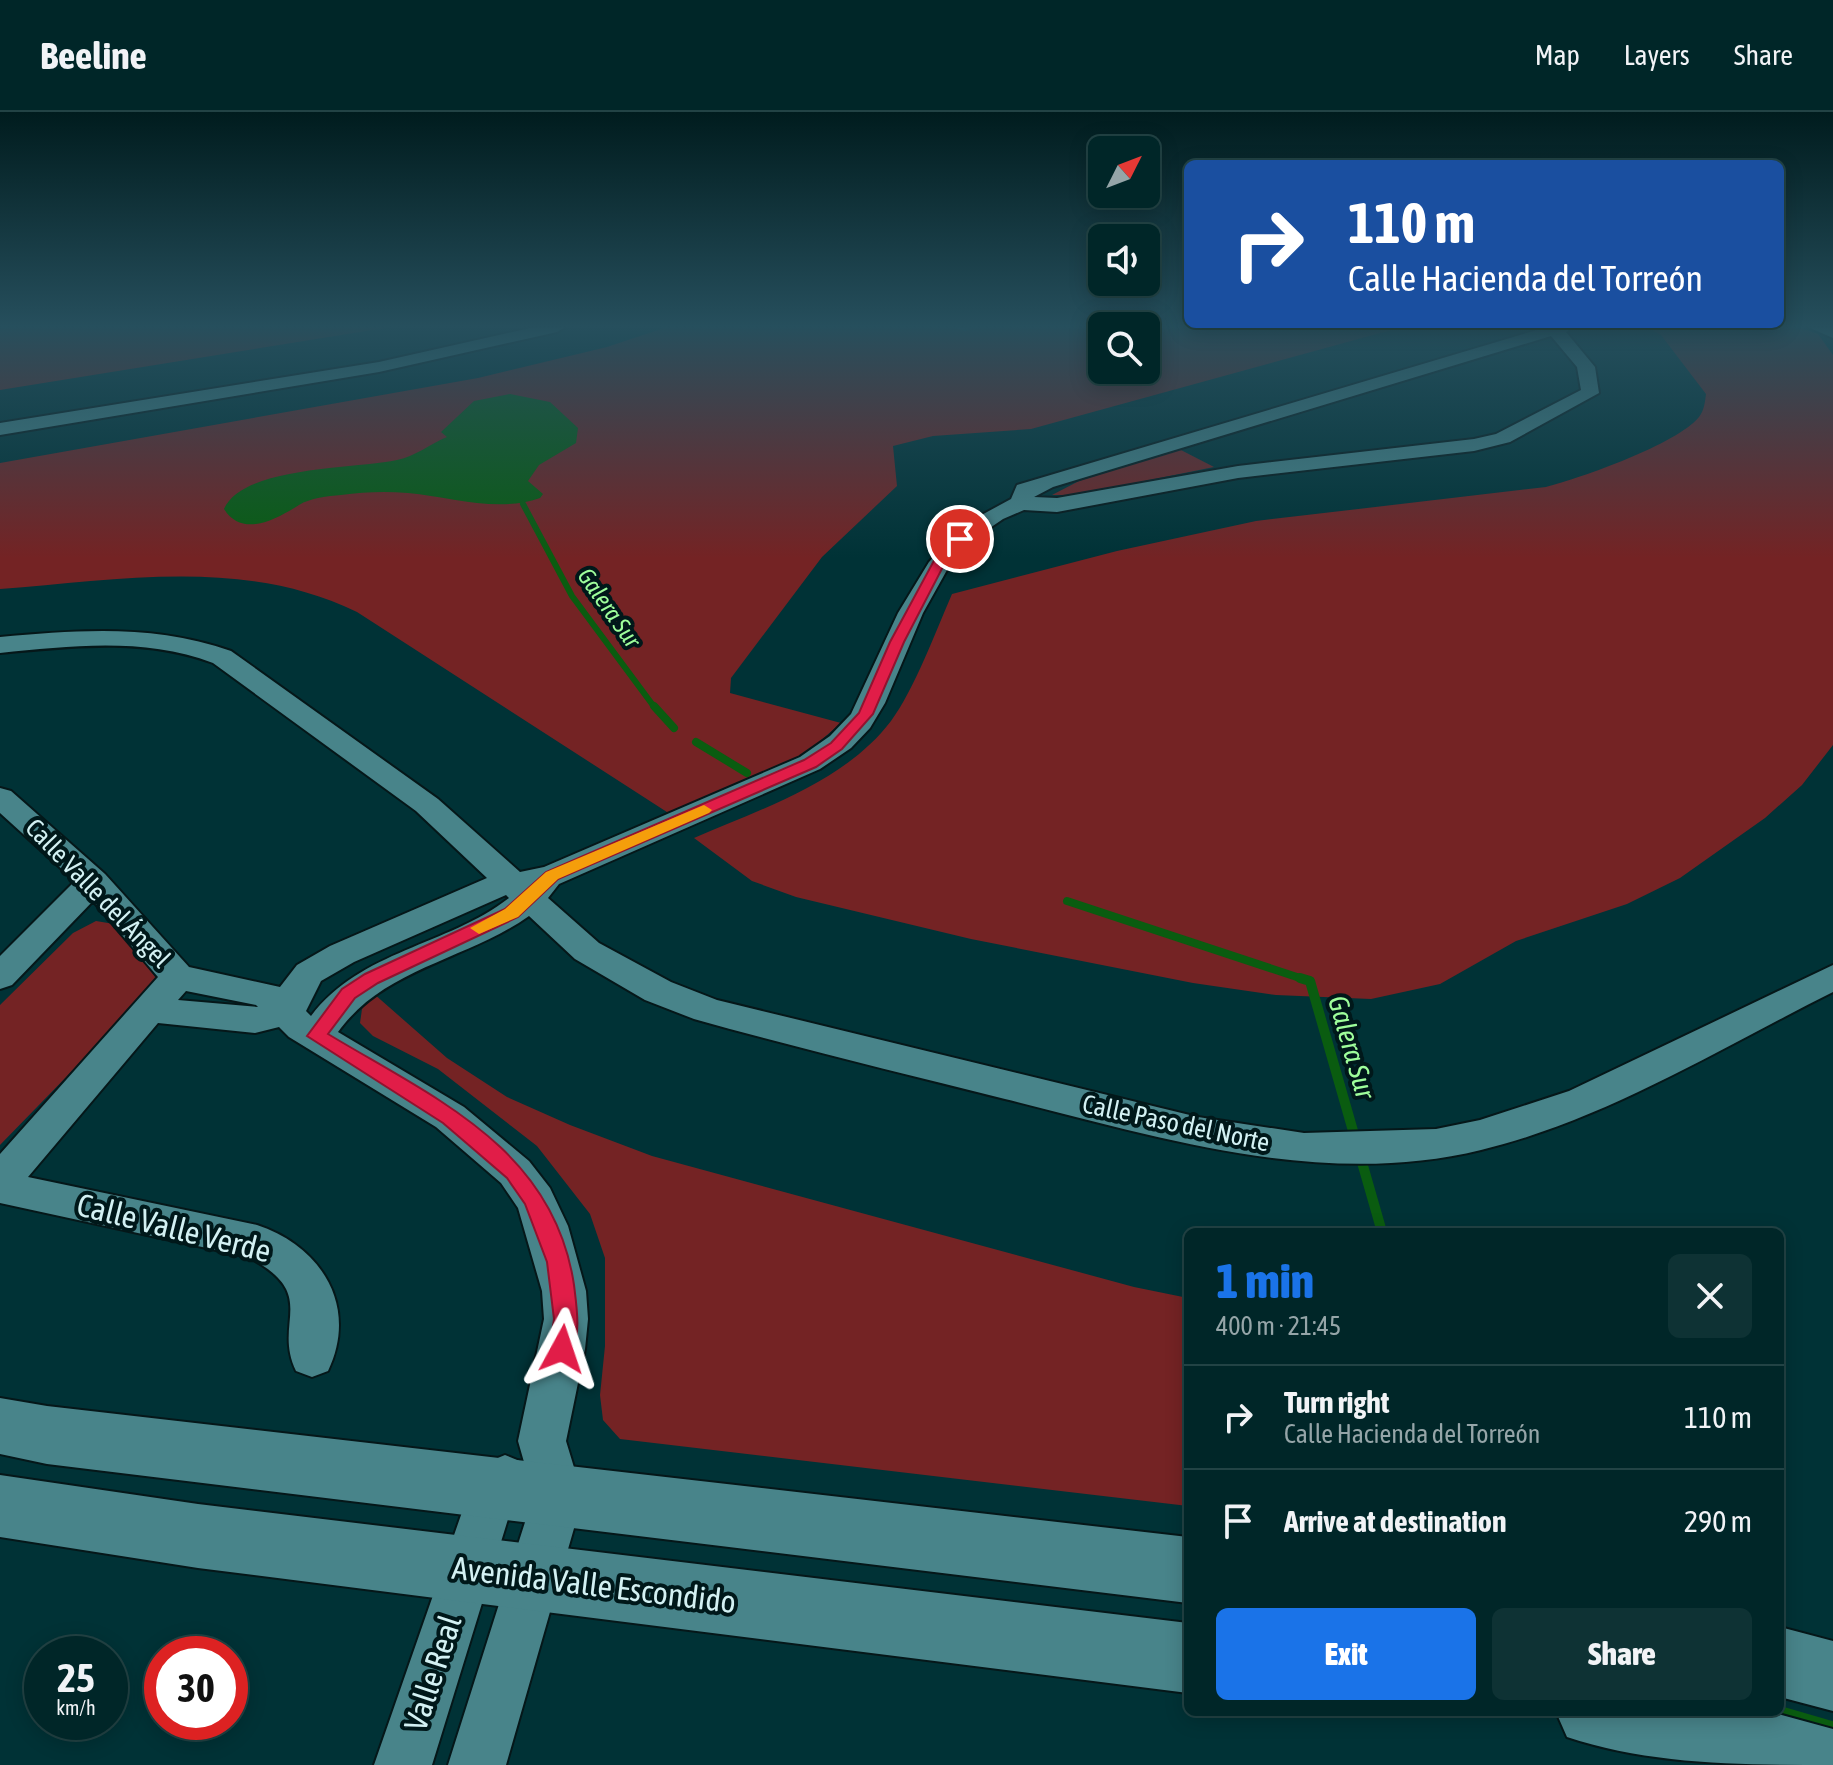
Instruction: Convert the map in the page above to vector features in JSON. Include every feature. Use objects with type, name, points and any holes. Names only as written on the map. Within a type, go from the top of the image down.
[{"type":"street","points":[[0,421],[104,404]]},
{"type":"street","points":[[0,429],[152,404]]},
{"type":"street","points":[[1021,503],[1025,490],[1045,482],[1308,404]]},
{"type":"street","points":[[302,1024],[372,979],[511,913],[532,885],[810,763],[837,746],[865,714],[897,642],[943,555],[985,518],[1021,503],[1057,505],[1226,474],[1446,450],[1503,438],[1568,404]]},
{"type":"street","name":"Calle Paso del Norte","points":[[0,645],[147,637],[200,647],[222,657],[532,885],[587,951],[658,991],[707,1010],[1198,1132],[1304,1148],[1436,1144],[1533,1120],[1583,1101],[1833,977]]},
{"type":"street","name":"Calle Valle del Ángel","points":[[0,797],[94,881],[178,977],[267,995],[302,1024],[450,1117],[515,1172],[535,1200],[559,1262],[566,1319],[535,1578]]},
{"type":"street","points":[[0,977],[94,881]]},
{"type":"street","points":[[0,1185],[178,977]]},
{"type":"street","name":"Calle Valle del Ángel","points":[[149,1010],[302,1024]]},
{"type":"street","name":"Calle Valle Verde","points":[[0,1185],[257,1242],[282,1253],[304,1273],[314,1295],[312,1357]]},
{"type":"street","points":[[0,1426],[62,1437],[493,1489],[550,1469],[1184,1569]]},
{"type":"street","name":"Valle Real","points":[[403,1765],[493,1489]]},
{"type":"street","name":"Avenida Valle Escondido","points":[[0,1506],[198,1536],[1184,1658]]},
{"type":"street","points":[[477,1765],[535,1578]]},
{"type":"street","points":[[1784,1663],[1833,1676]]},
{"type":"street","points":[[1615,1716],[1714,1733],[1830,1765]]},
{"type":"shaded area","points":[[331,404],[1121,404],[1031,429],[933,436],[893,446],[897,486],[822,557],[731,678],[730,693],[841,723],[805,754],[670,814],[357,612],[314,595],[271,584],[182,576],[0,589],[0,463]]},
{"type":"shaded area","points":[[471,404],[552,404],[578,428],[576,443],[539,465],[528,481],[543,494],[540,498],[524,502],[491,504],[408,493],[358,493],[314,499],[271,520],[251,524],[232,518],[224,509],[235,495],[253,484],[302,472],[397,460],[447,437],[441,432]]},
{"type":"shaded area","points":[[1704,404],[1833,404],[1833,745],[1802,785],[1765,818],[1680,878],[1627,904],[1516,941],[1440,984],[1371,999],[1276,995],[1193,983],[971,939],[796,897],[752,881],[694,838],[800,792],[850,761],[872,742],[891,721],[908,693],[952,594],[1117,551],[1256,521],[1546,487],[1650,449],[1688,427]]},
{"type":"shaded area","points":[[1179,449],[1214,467],[1075,495],[1052,495],[1079,481]]},
{"type":"shaded area","points":[[96,921],[114,924],[156,978],[151,990],[0,1145],[0,1005],[73,933]]},
{"type":"shaded area","points":[[373,993],[447,1058],[507,1097],[652,1156],[1134,1287],[1184,1297],[1184,1506],[620,1439],[603,1420],[600,1395],[605,1346],[605,1258],[590,1214],[537,1146],[438,1069],[373,1036],[360,1023],[362,1009]]},
{"type":"waterway","name":"Galera Sur","points":[[523,504],[572,596],[655,708]]},
{"type":"waterway","name":"Galera Sur","points":[[654,706],[674,728]]},
{"type":"waterway","name":"Galera Sur","points":[[696,742],[747,773]]},
{"type":"waterway","name":"Galera Sur","points":[[1067,901],[1306,980]]},
{"type":"waterway","name":"Galera Sur","points":[[1300,978],[1310,981],[1381,1228]]},
{"type":"waterway","name":"Galera Sur","points":[[1784,1714],[1833,1728]]},
{"type":"slow traffic","points":[[479,928],[511,913],[552,876],[704,810]]},
{"type":"route","points":[[562,1349],[566,1319],[559,1262],[535,1200],[515,1172],[450,1117],[404,1086],[316,1036],[326,1019],[349,993],[511,913],[552,876],[810,763],[837,746],[865,714],[897,642],[943,555],[960,539]]}]
